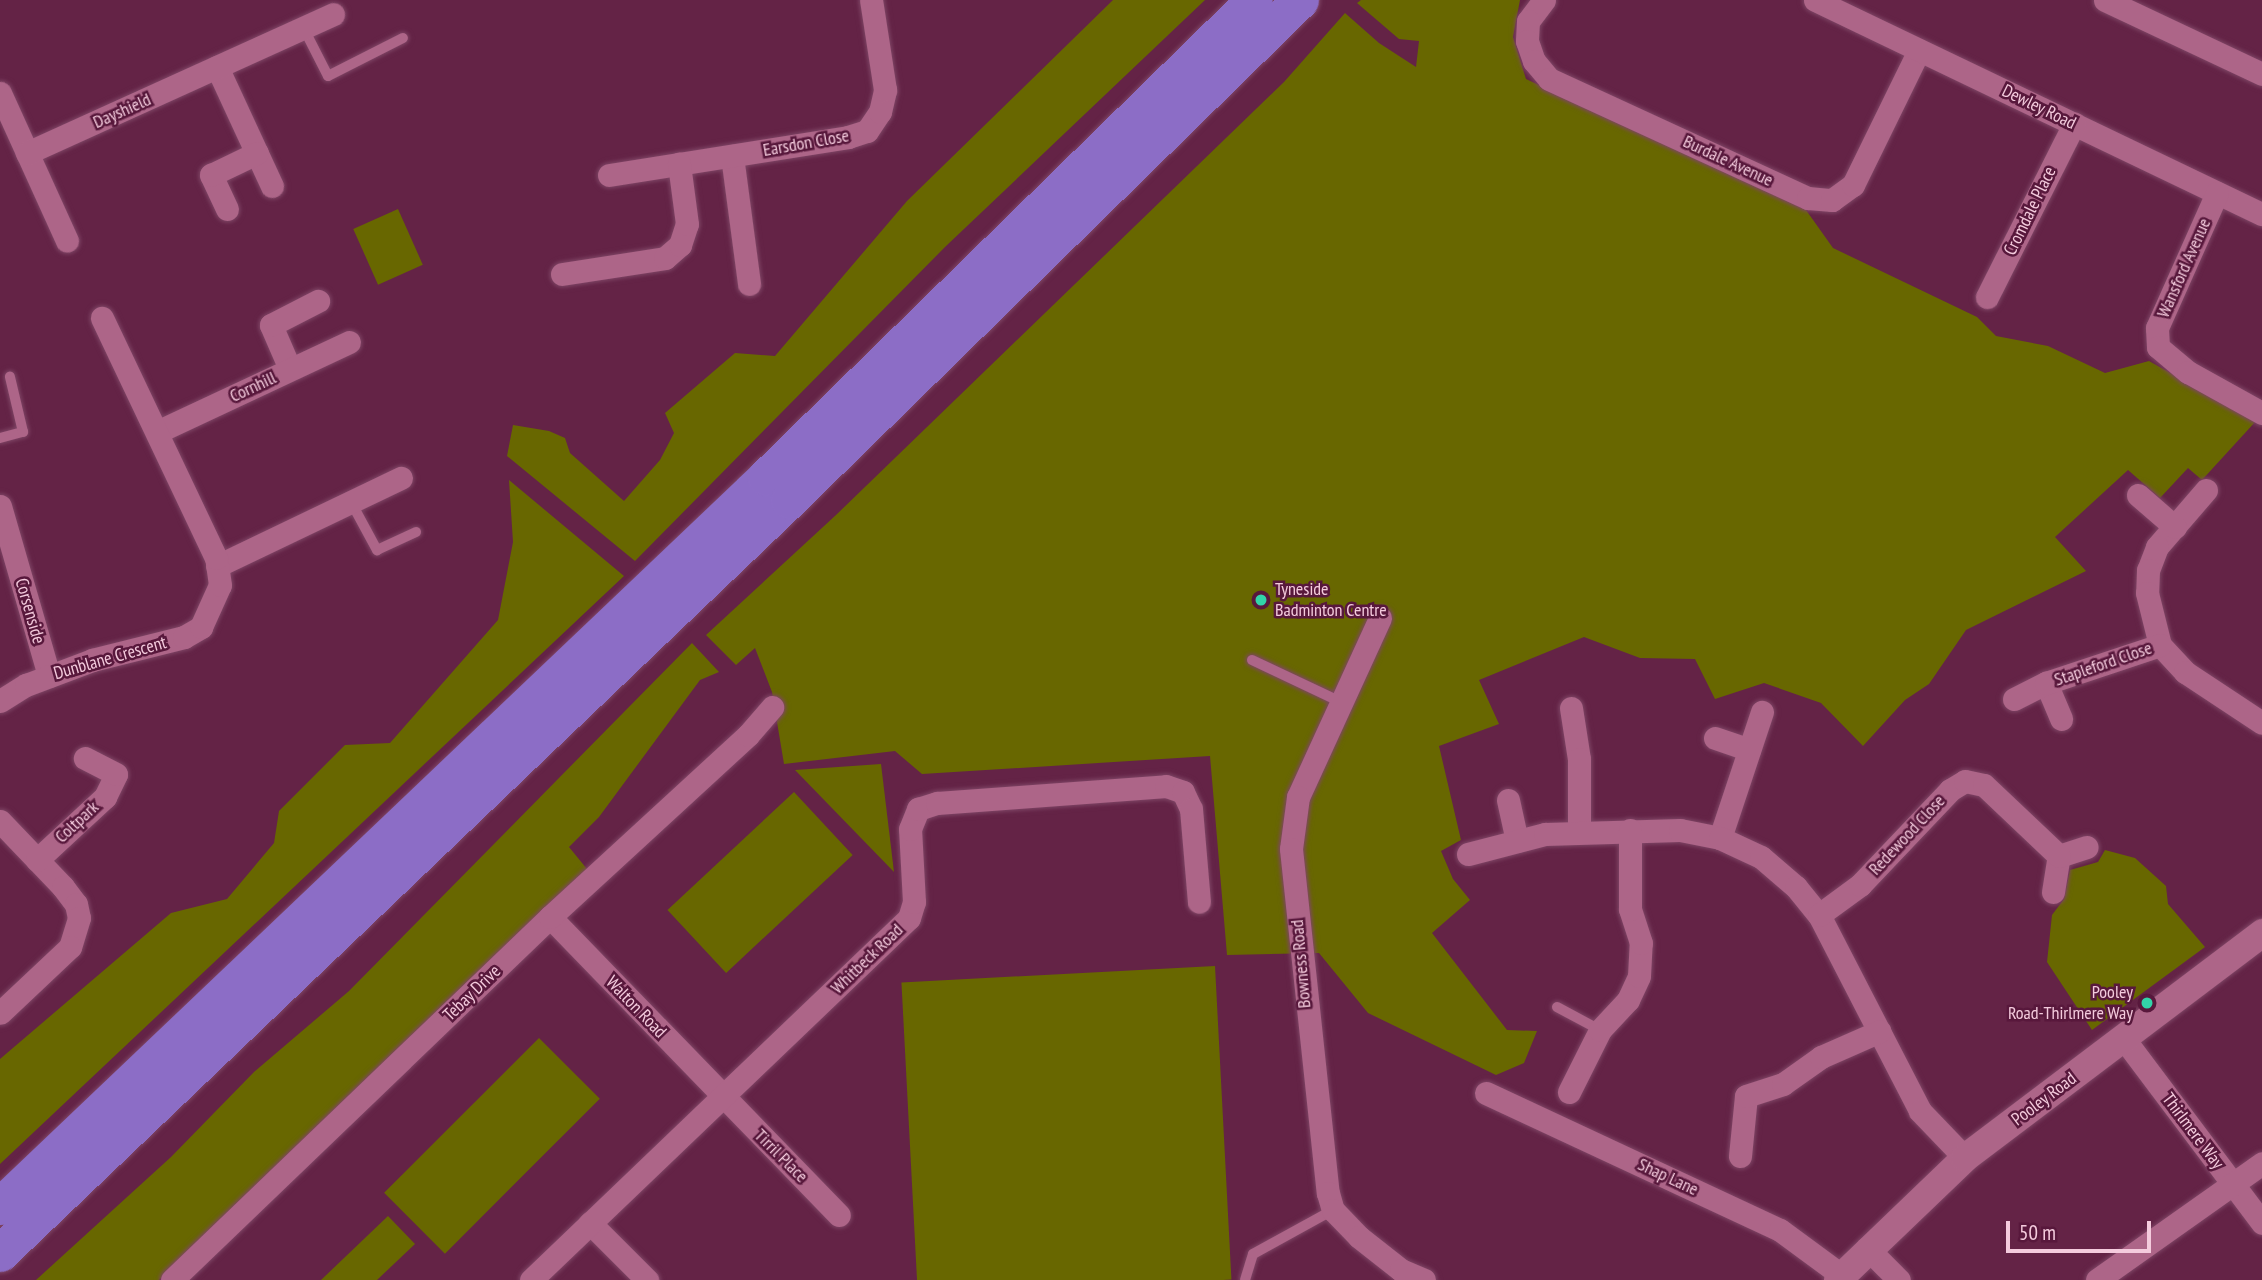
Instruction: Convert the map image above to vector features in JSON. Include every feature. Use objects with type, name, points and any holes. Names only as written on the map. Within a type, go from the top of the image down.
[{"type":"highway","points":[[0,1206],[756,486],[1262,15],[1300,0]]},
{"type":"highway","points":[[0,1253],[600,683],[1262,15],[1310,0]]},
{"type":"street","name":"Earsdon Close","points":[[609,175],[867,131],[880,112],[885,90],[871,0]]},
{"type":"street","name":"Burdale Avenue","points":[[1544,0],[1528,21],[1527,41],[1534,61],[1549,79],[1808,198],[1832,200],[1853,185],[1919,50]]},
{"type":"street","name":"Dewley Road","points":[[1815,0],[2262,214]]},
{"type":"street","points":[[2105,0],[2262,74]]},
{"type":"street","name":"Dayshield","points":[[27,153],[332,14]]},
{"type":"street","points":[[217,67],[272,186]]},
{"type":"street","points":[[0,94],[67,241]]},
{"type":"street","name":"Cromdale Place","points":[[1987,297],[2074,124]]},
{"type":"street","points":[[227,209],[211,175],[257,153]]},
{"type":"street","points":[[732,156],[749,284]]},
{"type":"street","points":[[562,274],[665,258],[680,245],[687,224],[679,164]]},
{"type":"street","name":"Wansford Avenue","points":[[2217,193],[2157,328],[2158,347],[2188,372],[2262,413]]},
{"type":"street","points":[[290,369],[271,325],[318,300]]},
{"type":"street","points":[[102,318],[218,566],[401,478]]},
{"type":"street","name":"Cornhill","points":[[157,432],[349,342]]},
{"type":"street","name":"Stapleford Close","points":[[2206,490],[2157,547],[2148,570],[2147,593],[2161,645],[2185,672],[2262,723]]},
{"type":"street","points":[[2138,495],[2175,527]]},
{"type":"street","name":"Corsenside","points":[[0,506],[5,540],[49,676]]},
{"type":"street","name":"Dunblane Crescent","points":[[0,701],[49,676],[92,660],[184,637],[201,627],[214,608],[220,585],[218,566]]},
{"type":"street","name":"Bowness Road","points":[[1334,1210],[1305,1015],[1291,849],[1298,797],[1380,618]]},
{"type":"street","name":"Stapleford Close","points":[[2014,699],[2046,683],[2161,645]]},
{"type":"street","name":"Stapleford Close","points":[[2046,683],[2061,719]]},
{"type":"street","name":"Tebay Drive","points":[[172,1280],[550,917],[748,735],[772,707]]},
{"type":"street","points":[[1571,708],[1579,759],[1579,832]]},
{"type":"street","points":[[1720,838],[1762,712]]},
{"type":"street","points":[[1715,738],[1749,750]]},
{"type":"street","name":"Coltpark","points":[[37,860],[105,797],[116,774],[85,758]]},
{"type":"street","name":"Redewood Close","points":[[1819,915],[1860,885],[1950,790],[1965,781],[1984,785],[2059,856]]},
{"type":"street","name":"Whitbeck Road","points":[[531,1280],[909,918],[914,902],[910,830],[918,809],[937,803],[1166,786],[1183,792],[1191,809],[1199,902]]},
{"type":"street","points":[[1508,800],[1517,841]]},
{"type":"street","points":[[0,821],[76,904],[76,934],[70,947],[0,1013]]},
{"type":"street","points":[[1569,1092],[1600,1030],[1628,1000],[1639,976],[1641,943],[1630,909],[1630,830]]},
{"type":"street","points":[[1468,854],[1517,841],[1579,832],[1680,830],[1720,838],[1761,857],[1796,887],[1819,915],[1920,1111],[1965,1158]]},
{"type":"street","points":[[2053,892],[2059,856],[2087,847]]},
{"type":"street","name":"Walton Road","points":[[550,917],[722,1097]]},
{"type":"street","name":"Pooley Road","points":[[1840,1278],[1867,1248],[1965,1158],[2262,933]]},
{"type":"street","points":[[1740,1156],[1746,1096],[1783,1084],[1821,1057],[1880,1031]]},
{"type":"street","name":"Thirlmere Way","points":[[2124,1039],[2262,1223]]},
{"type":"street","name":"Shap Lane","points":[[1486,1093],[1780,1230],[1840,1278]]},
{"type":"street","name":"Tirril Place","points":[[722,1097],[839,1215]]},
{"type":"street","points":[[2097,1280],[2262,1163]]},
{"type":"street","points":[[1334,1210],[1401,1270],[1424,1280]]},
{"type":"street","points":[[590,1223],[648,1280]]},
{"type":"street","points":[[1867,1248],[1899,1280]]},
{"type":"lane","points":[[303,27],[328,76],[403,38]]},
{"type":"lane","points":[[0,438],[23,432],[10,377]]},
{"type":"lane","points":[[351,502],[377,550],[416,532]]},
{"type":"lane","points":[[1252,660],[1341,702]]},
{"type":"lane","points":[[1557,1007],[1600,1030]]},
{"type":"lane","points":[[1245,1280],[1252,1254],[1334,1210]]},
{"type":"shaded area","points":[[1113,0],[1205,0],[945,247],[635,561],[507,456],[513,425],[549,431],[565,438],[570,453],[624,501],[660,460],[674,433],[665,413],[735,353],[775,356],[907,201]]},
{"type":"shaded area","points":[[1361,0],[1520,0],[1513,37],[1526,79],[1806,210],[1833,248],[1977,317],[1996,336],[2048,346],[2105,373],[2149,361],[2256,421],[2202,480],[2188,468],[2160,498],[2128,470],[2055,537],[2086,571],[1966,630],[1929,684],[1905,700],[1863,746],[1821,703],[1764,683],[1715,699],[1695,659],[1640,658],[1584,637],[1479,680],[1499,724],[1439,746],[1461,840],[1441,851],[1453,879],[1470,900],[1432,933],[1507,1030],[1537,1031],[1524,1063],[1496,1075],[1368,1013],[1319,953],[1227,955],[1210,756],[922,774],[895,751],[784,764],[772,692],[755,648],[736,665],[706,635],[836,515],[1284,82],[1345,13],[1379,43],[1416,67],[1419,41],[1399,39],[1357,3]]},
{"type":"shaded area","points":[[398,209],[423,265],[378,285],[353,229]]},
{"type":"shaded area","points":[[509,480],[624,576],[0,1164],[0,1059],[171,913],[227,899],[274,843],[279,811],[345,745],[390,743],[498,620],[513,542]]},
{"type":"shaded area","points":[[692,643],[719,672],[700,680],[599,817],[569,847],[587,869],[159,1280],[36,1280],[171,1157],[254,1072],[349,991]]},
{"type":"shaded area","points":[[881,764],[894,872],[795,770]]},
{"type":"shaded area","points":[[794,792],[853,855],[726,973],[667,910]]},
{"type":"shaded area","points":[[2105,850],[2135,858],[2166,886],[2168,904],[2205,947],[2092,1030],[2047,962],[2052,915],[2064,899],[2070,870],[2098,862]]},
{"type":"shaded area","points":[[1215,966],[1231,1280],[917,1280],[901,982]]},
{"type":"shaded area","points":[[539,1038],[600,1099],[445,1254],[384,1193]]},
{"type":"shaded area","points":[[388,1216],[415,1244],[377,1280],[321,1280]]},
{"type":"place","name":"Tyneside Badminton Centre","points":[[1261,600]]},
{"type":"place","name":"Pooley Road-Thirlmere Way","points":[[2147,1003]]}]
